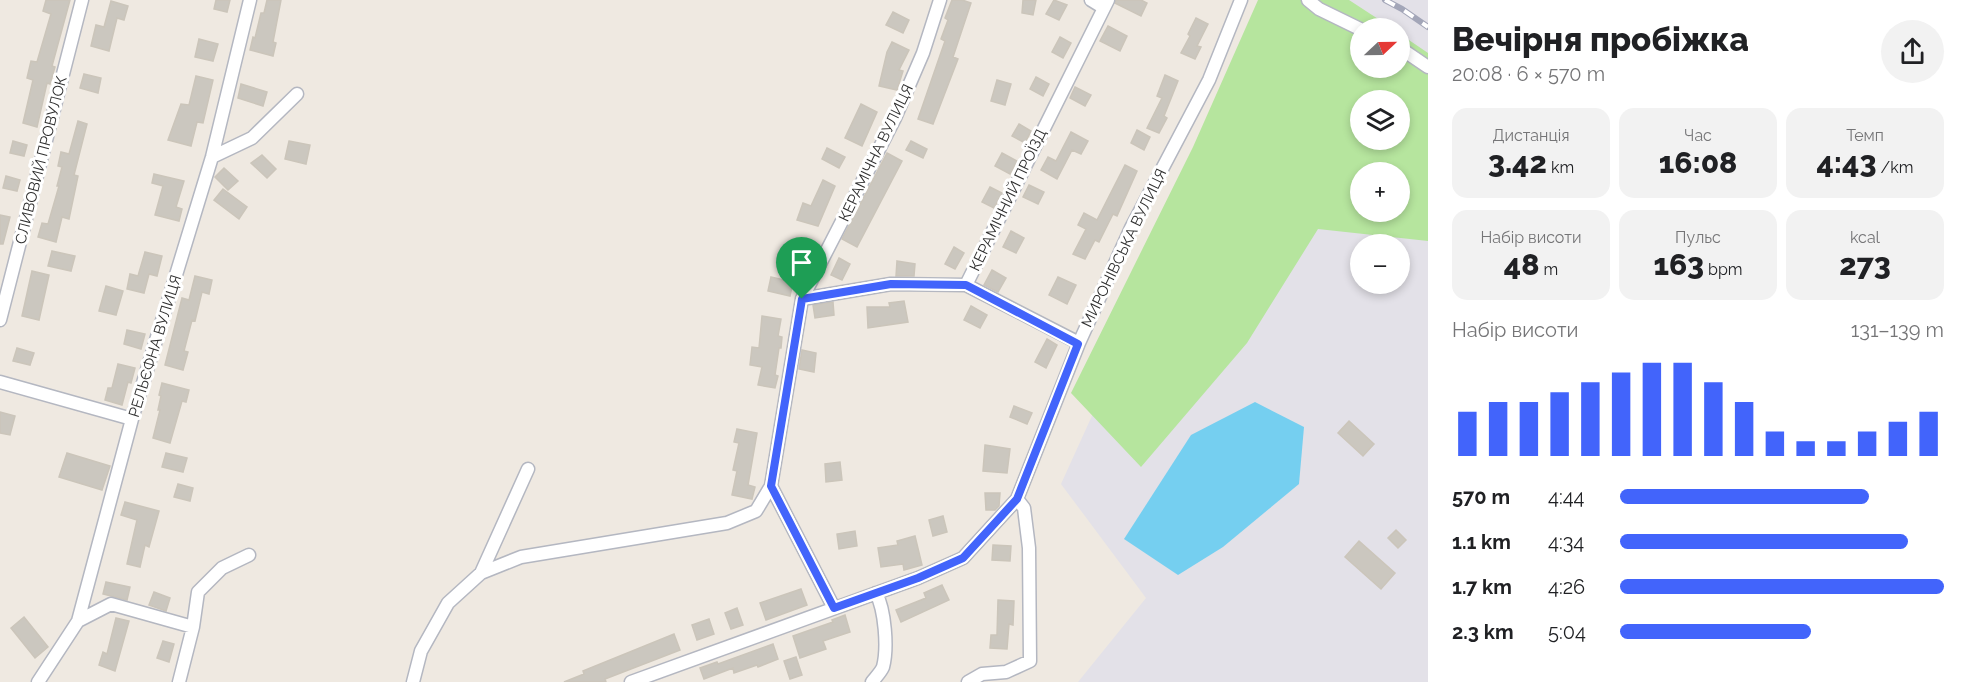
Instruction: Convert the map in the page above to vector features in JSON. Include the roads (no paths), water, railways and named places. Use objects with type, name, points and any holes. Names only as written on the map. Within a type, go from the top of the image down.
[{"type":"street","name":"СЛИВОВИЙ ПРОВУЛОК","points":[[0,320],[82,0]]},
{"type":"street","name":"РЕЛЬЄФНА ВУЛИЦЯ","points":[[38,682],[78,621],[132,419],[212,157],[250,0]]},
{"type":"street","name":"КЕРАМІЧНА ВУЛИЦЯ","points":[[771,486],[802,299],[895,118],[923,53],[939,0]]},
{"type":"street","points":[[1091,0],[1106,4]]},
{"type":"street","name":"МИРОНІВСЬКА ВУЛИЦЯ","points":[[631,682],[918,578],[963,558],[1017,499],[1078,344],[1131,228],[1209,80],[1241,0]]},
{"type":"street","points":[[1308,0],[1319,9],[1350,24]]},
{"type":"street","name":"КЕРАМІЧНИЙ ПРОЇЗД","points":[[802,299],[891,284],[966,285],[1106,4]]},
{"type":"street","points":[[1410,55],[1428,67]]},
{"type":"street","points":[[212,157],[252,138],[297,94]]},
{"type":"street","points":[[966,285],[1078,344]]},
{"type":"street","points":[[0,382],[132,419]]},
{"type":"street","points":[[481,573],[528,469]]},
{"type":"street","points":[[413,682],[421,651],[448,603],[481,573],[520,557],[727,523],[756,510],[771,486]]},
{"type":"street","points":[[771,486],[834,608]]},
{"type":"street","points":[[968,682],[982,674],[1006,672],[1030,661],[1029,548],[1024,508],[1017,499]]},
{"type":"street","points":[[179,682],[193,627],[198,592],[222,568],[249,555]]},
{"type":"street","points":[[872,682],[883,669],[885,640],[882,604],[876,593]]},
{"type":"street","points":[[78,621],[111,604],[193,627]]},
{"type":"water","points":[[1255,402],[1304,427],[1299,484],[1223,547],[1178,575],[1124,539],[1191,435]]},
{"type":"railway","points":[[1385,0],[1428,27]]}]
